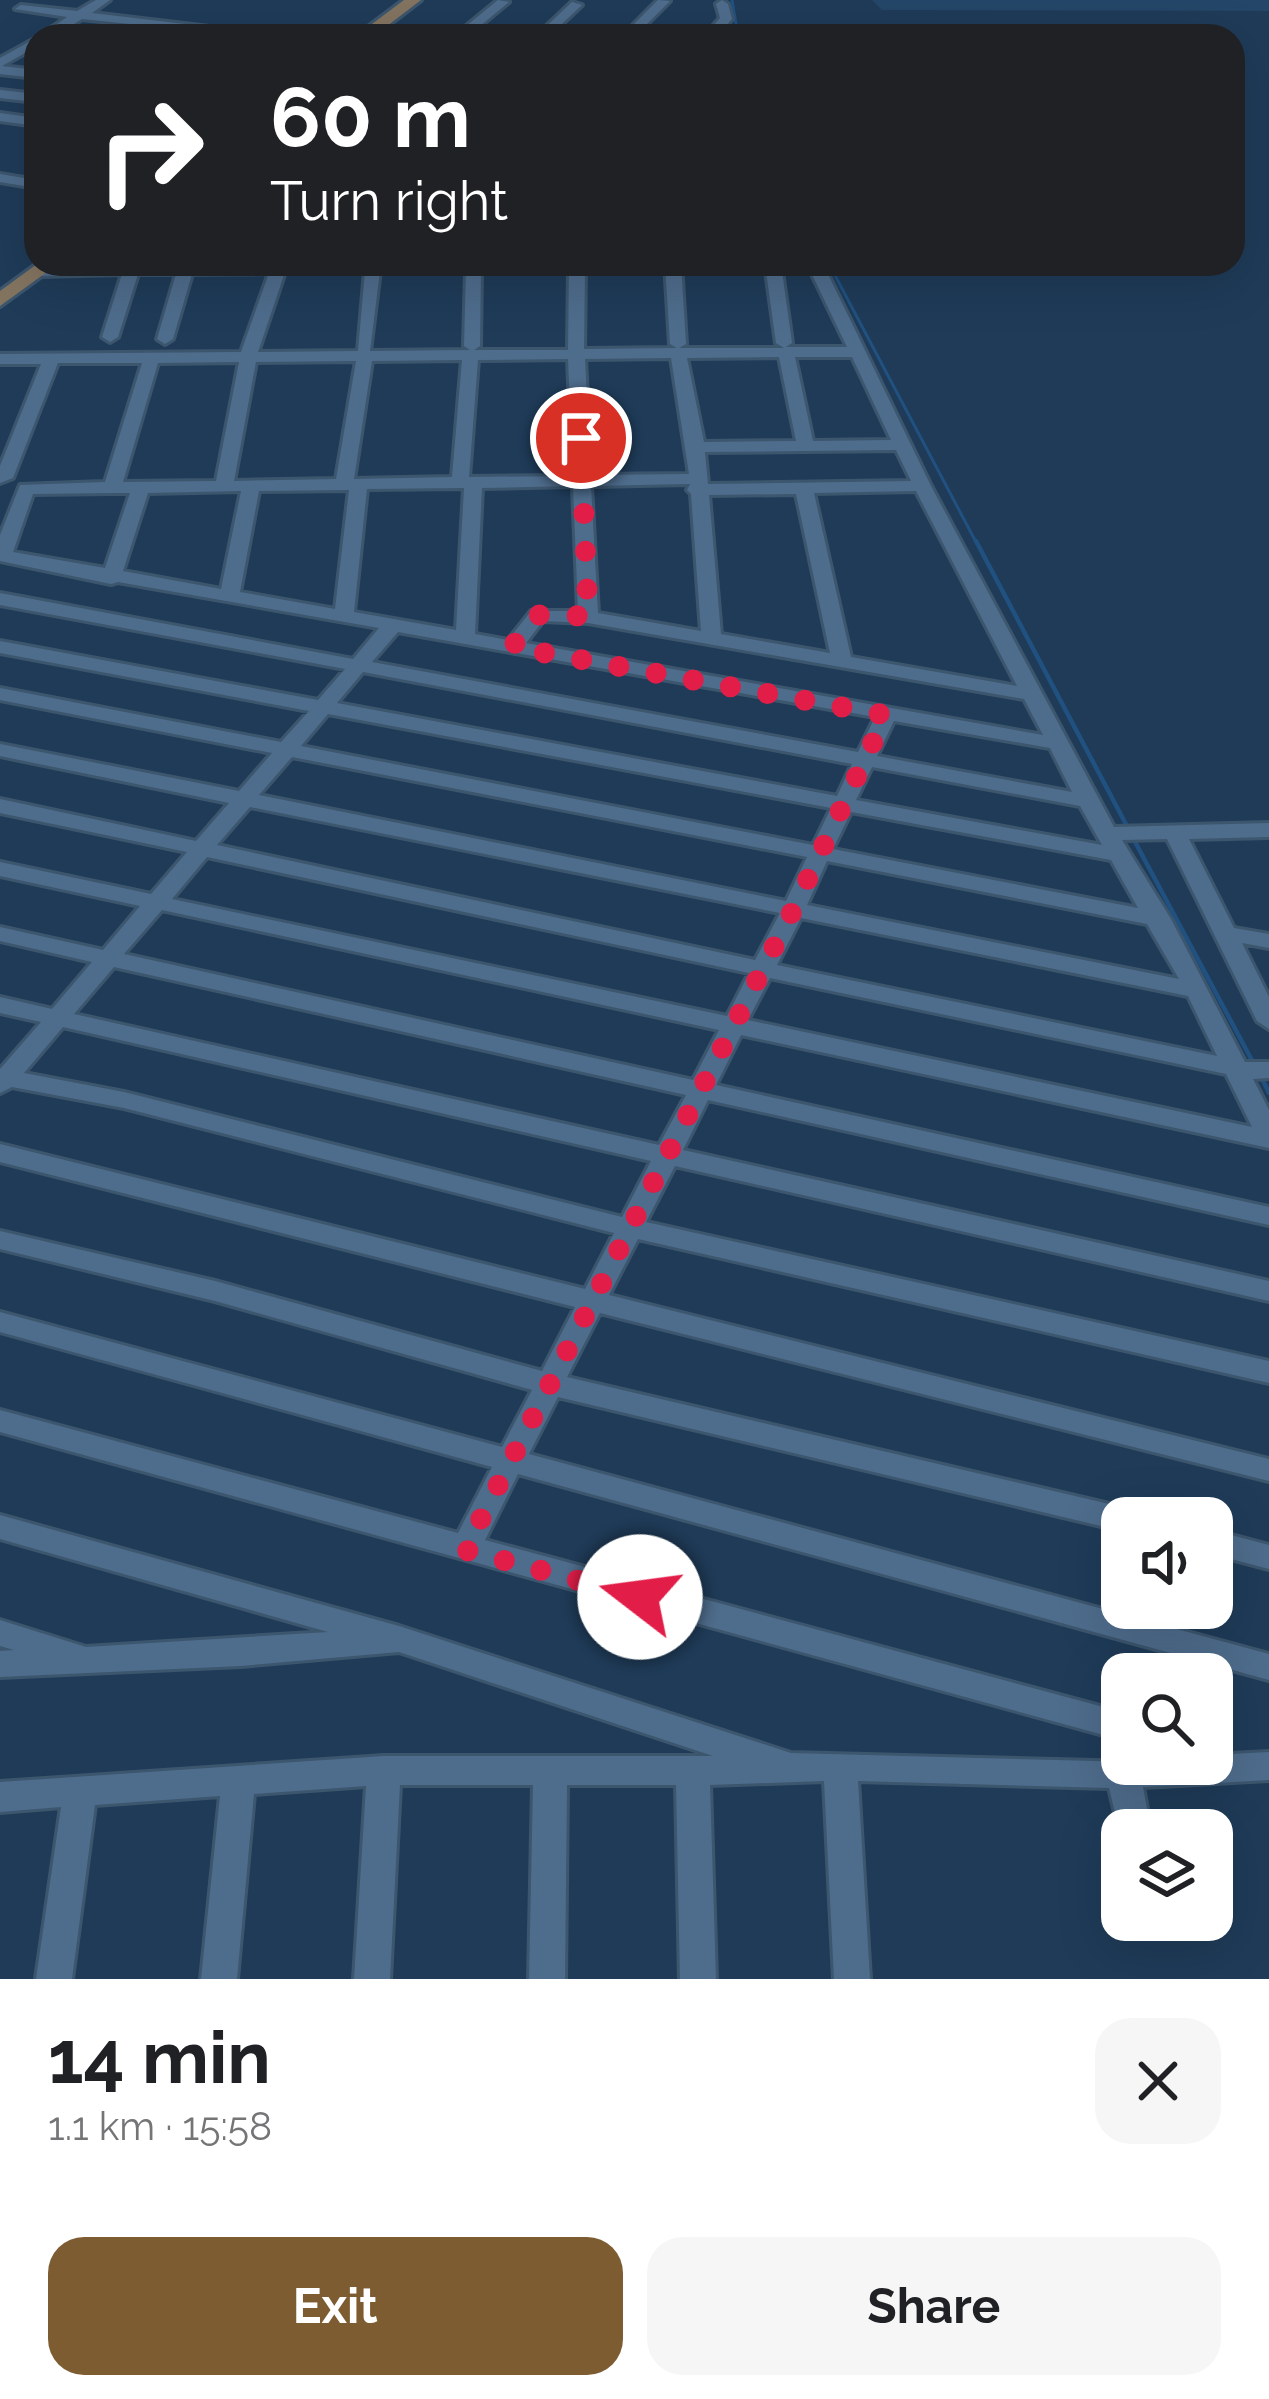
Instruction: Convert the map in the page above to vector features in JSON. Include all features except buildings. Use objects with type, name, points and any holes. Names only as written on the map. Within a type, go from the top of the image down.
[{"type":"main road","points":[[380,24],[411,1]]},
{"type":"main road","points":[[0,300],[33,276]]},
{"type":"street","points":[[65,24],[104,0]]},
{"type":"street","points":[[640,24],[664,1]]},
{"type":"street","points":[[475,24],[502,2]]},
{"type":"street","points":[[555,24],[576,4]]},
{"type":"street","points":[[21,9],[165,24]]},
{"type":"street","points":[[110,337],[129,276]]},
{"type":"street","points":[[165,339],[174,276]]},
{"type":"street","points":[[224,486],[250,354],[274,276]]},
{"type":"street","points":[[344,618],[364,352],[378,276]]},
{"type":"street","points":[[465,638],[471,351],[481,276]]},
{"type":"street","points":[[577,276],[588,616]]},
{"type":"street","points":[[674,276],[678,349],[696,447],[712,640]]},
{"type":"street","points":[[775,276],[806,446]]},
{"type":"street","points":[[0,869],[1269,1137],[1255,1069],[1197,990],[1115,840],[1088,801],[922,485],[820,276]]},
{"type":"street","points":[[0,350],[250,354],[857,347]]},
{"type":"street","points":[[0,359],[151,360],[250,354]]},
{"type":"street","points":[[0,478],[4,478],[8,449],[51,360]]},
{"type":"street","points":[[112,488],[151,360]]},
{"type":"street","points":[[696,447],[904,445]]},
{"type":"street","points":[[922,485],[804,488],[583,481],[26,489],[8,514],[1,555],[1060,743]]},
{"type":"street","points":[[229,598],[250,486]]},
{"type":"street","points":[[111,578],[141,487]]},
{"type":"street","points":[[804,488],[842,662]]},
{"type":"street","points":[[0,599],[1088,801]]},
{"type":"street","points":[[512,647],[538,615],[588,616],[1036,695]]},
{"type":"street","points":[[2,1080],[392,626]]},
{"type":"street","points":[[0,647],[846,805],[1115,840],[1167,830],[1269,830]]},
{"type":"street","points":[[0,694],[1159,920]]},
{"type":"street","points":[[465,1550],[846,805],[886,715]]},
{"type":"street","points":[[0,750],[1197,990]]},
{"type":"street","points":[[0,806],[528,916],[761,972],[1255,1069]]},
{"type":"street","points":[[1167,830],[1266,1008]]},
{"type":"street","points":[[1224,933],[1269,941]]},
{"type":"street","points":[[0,934],[1269,1216]]},
{"type":"street","points":[[0,1005],[1269,1291]]},
{"type":"street","points":[[2,1080],[124,1100],[630,1228],[1269,1372]]},
{"type":"street","points":[[0,1153],[1269,1470]]},
{"type":"street","points":[[0,1240],[215,1291],[550,1384],[1101,1514]]},
{"type":"street","points":[[0,1322],[1269,1667]]},
{"type":"street","points":[[0,1420],[1101,1720]]},
{"type":"street","points":[[0,1527],[399,1640],[800,1770]]},
{"type":"street","points":[[1233,1548],[1269,1557]]},
{"type":"street","points":[[0,1633],[94,1659]]},
{"type":"street","points":[[0,1664],[399,1640]]},
{"type":"street","points":[[1233,1756],[1269,1766]]},
{"type":"street","points":[[840,1766],[851,1979]]},
{"type":"street","points":[[0,1797],[384,1770],[693,1771],[840,1766],[1101,1773]]},
{"type":"street","points":[[1233,1768],[1269,1766]]},
{"type":"street","points":[[547,1979],[550,1769]]},
{"type":"street","points":[[373,1979],[384,1770]]},
{"type":"street","points":[[693,1771],[698,1979]]},
{"type":"street","points":[[219,1979],[238,1780]]},
{"type":"street","points":[[53,1979],[80,1791]]},
{"type":"shaded area","points":[[872,0],[1269,0],[1269,11],[882,10]]},
{"type":"waterway","points":[[732,0],[736,24]]},
{"type":"waterway","points":[[835,276],[977,544]]},
{"type":"waterway","points":[[976,541],[1128,828]]},
{"type":"waterway","points":[[1133,838],[1255,1066]]},
{"type":"waterway","points":[[1261,1076],[1269,1093]]},
{"type":"route","points":[[581,438],[588,616],[538,615],[512,647],[886,715],[846,805],[465,1550],[640,1597]]}]
